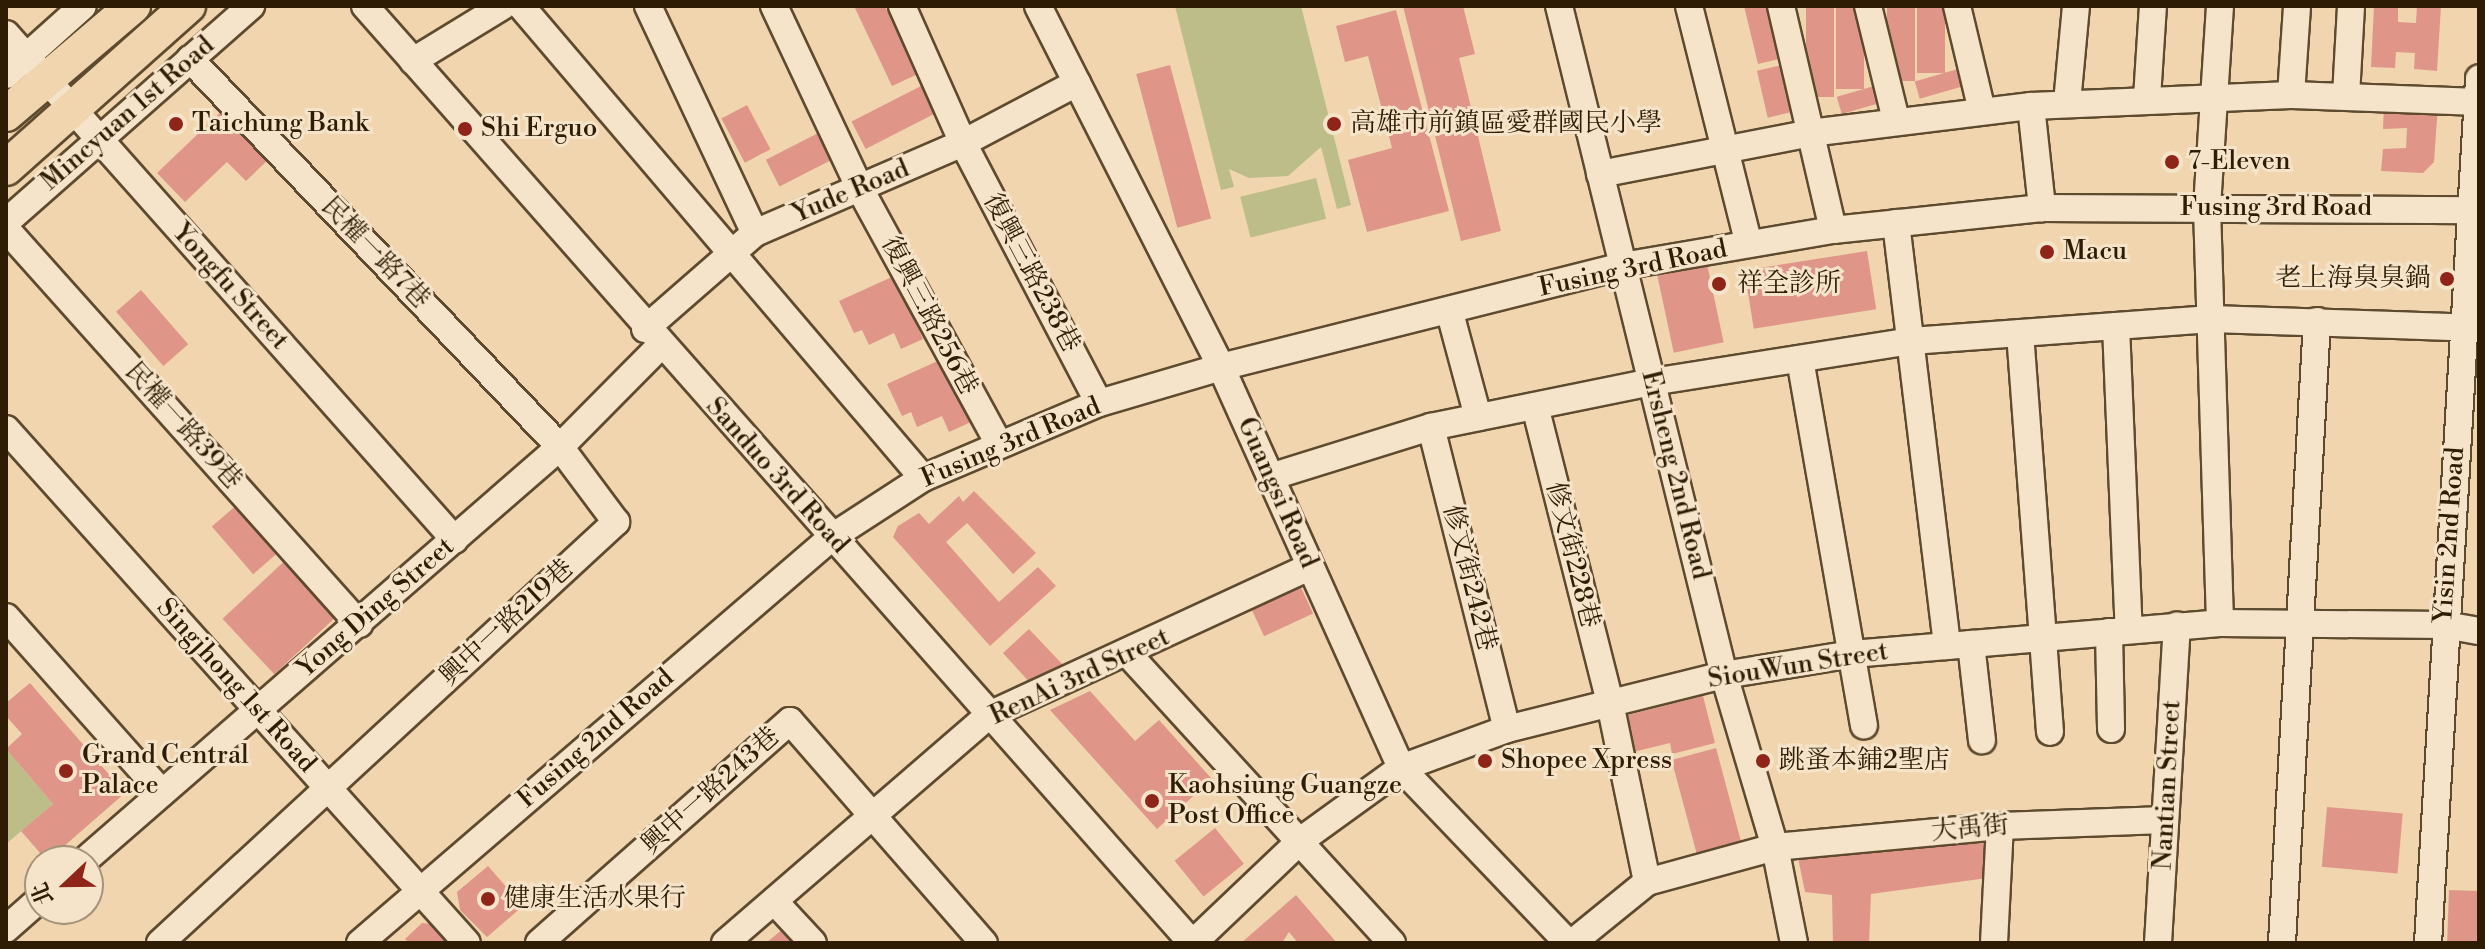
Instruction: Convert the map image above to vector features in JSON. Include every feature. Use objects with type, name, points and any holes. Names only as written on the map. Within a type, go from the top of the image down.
[{"type":"main road","points":[[6,114],[36,68],[133,6]]},
{"type":"main road","name":"Mincyuan 1st Road","points":[[6,168],[188,6]]},
{"type":"street","points":[[6,75],[36,68],[83,6]]},
{"type":"street","name":"Mincyuan 1st Road","points":[[6,222],[251,6]]},
{"type":"street","name":"Sanduo 3rd Road","points":[[365,6],[652,337],[1193,943]]},
{"type":"street","points":[[413,61],[503,6]]},
{"type":"street","points":[[521,6],[923,478]]},
{"type":"street","points":[[648,6],[755,233]]},
{"type":"street","name":"復興三路256巷","points":[[774,6],[860,189],[998,442]]},
{"type":"street","name":"復興三路238巷","points":[[902,6],[963,143],[1099,403]]},
{"type":"street","name":"Guangsi Road","points":[[1038,6],[1221,367],[1401,768],[1570,943]]},
{"type":"street","name":"Ersheng 2nd Road","points":[[1559,6],[1724,675],[1775,847],[1794,943]]},
{"type":"street","points":[[1689,6],[1749,244]]},
{"type":"street","points":[[1781,6],[1833,230]]},
{"type":"street","points":[[1868,6],[1896,120]]},
{"type":"street","points":[[1957,6],[1982,111]]},
{"type":"street","points":[[2067,103],[2076,6]]},
{"type":"street","points":[[2147,98],[2153,6]]},
{"type":"street","points":[[2220,6],[2207,208],[2220,623]]},
{"type":"street","points":[[2291,95],[2297,6]]},
{"type":"street","points":[[2346,96],[2351,6]]},
{"type":"street","name":"Yongfu Street","points":[[6,34],[455,540]]},
{"type":"street","name":"民權一路7巷","points":[[190,59],[560,447]]},
{"type":"street","name":"Yude Road","points":[[652,337],[730,253],[755,233],[963,143],[1077,83]]},
{"type":"street","points":[[1600,174],[1723,147],[1810,133],[1896,120],[2031,106],[2213,96],[2479,94]]},
{"type":"street","name":"Yisin 2nd Road","points":[[2428,943],[2445,625],[2471,327],[2479,94]]},
{"type":"street","points":[[2031,106],[2042,208]]},
{"type":"street","name":"Fusing 3rd Road","points":[[832,537],[923,478],[998,442],[1099,403],[1221,367],[1450,313],[1622,266],[1833,230],[2042,208],[2475,210]]},
{"type":"street","points":[[1896,223],[1911,341],[1959,645],[1982,740]]},
{"type":"street","name":"民權一路39巷","points":[[6,229],[359,624]]},
{"type":"street","points":[[1450,313],[1478,417]]},
{"type":"street","points":[[1270,477],[1431,427],[1478,417],[1652,382],[1911,341],[2211,319],[2471,327]]},
{"type":"street","points":[[2282,943],[2317,321]]},
{"type":"street","points":[[2111,729],[2119,631],[2116,326]]},
{"type":"street","points":[[2020,333],[2050,732]]},
{"type":"street","name":"Yong Ding Street","points":[[102,845],[560,447],[652,337]]},
{"type":"street","points":[[1800,359],[1864,725]]},
{"type":"street","name":"修文街228巷","points":[[1535,406],[1610,703],[1647,882]]},
{"type":"street","name":"修文街242巷","points":[[1431,427],[1507,729]]},
{"type":"street","name":"Singjhong 1st Road","points":[[6,429],[467,943]]},
{"type":"street","name":"興中一路219巷","points":[[328,788],[616,522],[560,447]]},
{"type":"street","name":"Fusing 2nd Road","points":[[360,943],[832,537]]},
{"type":"street","name":"RenAi 3rd Street","points":[[725,943],[989,715],[1129,655],[1310,567]]},
{"type":"street","points":[[6,617],[162,793]]},
{"type":"street","name":"SiouWun Street","points":[[1193,943],[1300,841],[1401,768],[1507,729],[1724,675],[1852,654],[2220,623],[2445,625],[2479,631]]},
{"type":"street","name":"Nantian Street","points":[[2158,943],[2177,626]]},
{"type":"street","points":[[1129,655],[1392,943]]},
{"type":"street","name":"興中一路243巷","points":[[539,943],[790,721],[873,814]]},
{"type":"street","points":[[160,943],[328,788]]},
{"type":"street","points":[[873,814],[984,943]]},
{"type":"street","name":"大禹街","points":[[1647,882],[1775,847],[2000,826],[2165,820]]},
{"type":"street","points":[[1994,943],[2000,826]]},
{"type":"street","points":[[1570,943],[1647,882]]},
{"type":"street","points":[[774,901],[813,943]]},
{"type":"street","points":[[6,929],[24,913]]},
{"type":"green space","points":[[1175,6],[1301,6],[1351,205],[1337,209],[1321,147],[1288,176],[1249,178],[1229,169],[1234,187],[1221,190]]},
{"type":"green space","points":[[1316,178],[1326,219],[1250,238],[1240,197]]},
{"type":"green space","points":[[6,749],[53,804],[6,844]]},
{"type":"building","points":[[854,6],[885,6],[918,74],[892,86]]},
{"type":"building","points":[[1403,6],[1463,6],[1475,54],[1459,58],[1501,231],[1461,241]]},
{"type":"building","points":[[1744,6],[1780,6],[1792,56],[1758,64]]},
{"type":"building","points":[[1806,6],[1834,6],[1834,97],[1806,97]]},
{"type":"building","points":[[1836,6],[1864,6],[1864,89],[1836,89]]},
{"type":"building","points":[[1887,6],[1915,6],[1915,81],[1887,81]]},
{"type":"building","points":[[1917,6],[1945,6],[1945,73],[1917,73]]},
{"type":"building","points":[[2374,6],[2398,6],[2398,22],[2416,23],[2417,6],[2441,6],[2437,71],[2414,69],[2415,53],[2396,52],[2395,68],[2371,67]]},
{"type":"building","points":[[1396,10],[1449,211],[1367,232],[1348,160],[1392,148],[1368,56],[1345,62],[1336,26]]},
{"type":"building","points":[[1791,63],[1802,110],[1768,118],[1757,71]]},
{"type":"building","points":[[1170,65],[1211,219],[1177,228],[1136,74]]},
{"type":"building","points":[[1958,69],[1963,86],[1920,99],[1915,81]]},
{"type":"building","points":[[1881,84],[1886,101],[1842,114],[1837,97]]},
{"type":"building","points":[[921,86],[935,114],[866,149],[852,121]]},
{"type":"building","points":[[2384,103],[2438,105],[2434,162],[2423,173],[2381,171],[2383,149],[2406,148],[2407,128],[2383,129]]},
{"type":"building","points":[[747,105],[770,149],[745,163],[721,119]]},
{"type":"building","points":[[226,107],[272,156],[246,181],[227,162],[185,202],[157,173]]},
{"type":"building","points":[[830,127],[844,154],[779,186],[766,160]]},
{"type":"building","points":[[1867,251],[1876,309],[1754,329],[1745,270]]},
{"type":"building","points":[[1707,264],[1724,342],[1674,353],[1657,275]]},
{"type":"building","points":[[894,276],[923,339],[901,349],[894,333],[869,345],[862,330],[854,333],[839,301]]},
{"type":"building","points":[[141,290],[188,344],[163,366],[116,312]]},
{"type":"building","points":[[942,359],[971,422],[949,432],[942,416],[917,427],[911,412],[902,416],[887,384]]},
{"type":"building","points":[[974,491],[1036,553],[1013,574],[967,523],[946,542],[999,602],[1038,567],[1056,586],[990,646],[893,537],[898,526],[919,513],[929,524],[959,496],[963,502]]},
{"type":"building","points":[[239,503],[280,551],[253,574],[212,527]]},
{"type":"building","points":[[292,554],[344,610],[274,674],[223,619]]},
{"type":"building","points":[[1297,579],[1313,613],[1264,636],[1248,602]]},
{"type":"building","points":[[1029,629],[1063,665],[1032,685],[1003,653]]},
{"type":"building","name":"Grand Central Palace","points":[[30,683],[125,793],[65,845],[33,845],[21,831],[53,804],[6,749],[22,734],[6,716],[6,703]]},
{"type":"building","points":[[1090,691],[1135,741],[1159,720],[1212,779],[1157,829],[1050,710]]},
{"type":"building","points":[[1703,696],[1715,743],[1672,754],[1670,743],[1629,753],[1620,717]]},
{"type":"building","points":[[1716,748],[1741,843],[1697,855],[1672,760]]},
{"type":"building","points":[[2327,807],[2403,814],[2397,873],[2322,867]]},
{"type":"building","points":[[1215,828],[1244,864],[1204,896],[1175,861]]},
{"type":"building","points":[[1985,843],[1987,878],[1871,894],[1869,943],[1833,943],[1832,895],[1805,892],[1797,853]]},
{"type":"building","name":"健康生活水果行","points":[[488,866],[523,906],[487,937],[460,910],[457,892]]},
{"type":"building","points":[[2449,890],[2479,891],[2477,943],[2447,943]]},
{"type":"building","points":[[1296,895],[1337,943],[1298,943],[1289,932],[1282,943],[1241,943]]},
{"type":"building","points":[[422,923],[438,925],[454,943],[409,943],[405,939]]},
{"type":"building","points":[[784,928],[796,943],[766,943]]},
{"type":"place","name":"Taichung Bank","points":[[176,124]]},
{"type":"place","name":"高雄市前鎮區愛群國民小學","points":[[1334,124]]},
{"type":"place","name":"Shi Erguo","points":[[465,129]]},
{"type":"place","name":"7-Eleven","points":[[2172,162]]},
{"type":"place","name":"Macu","points":[[2047,252]]},
{"type":"place","name":"老上海臭臭鍋","points":[[2447,279]]},
{"type":"place","name":"祥全診所","points":[[1719,284]]},
{"type":"place","name":"Shopee Xpress","points":[[1485,761]]},
{"type":"place","name":"跳蚤本鋪2聖店","points":[[1763,761]]},
{"type":"place","name":"Grand Central Palace","points":[[66,771]]},
{"type":"place","name":"Kaohsiung Guangze Post Office","points":[[1152,801]]},
{"type":"place","name":"健康生活水果行","points":[[488,899]]}]
